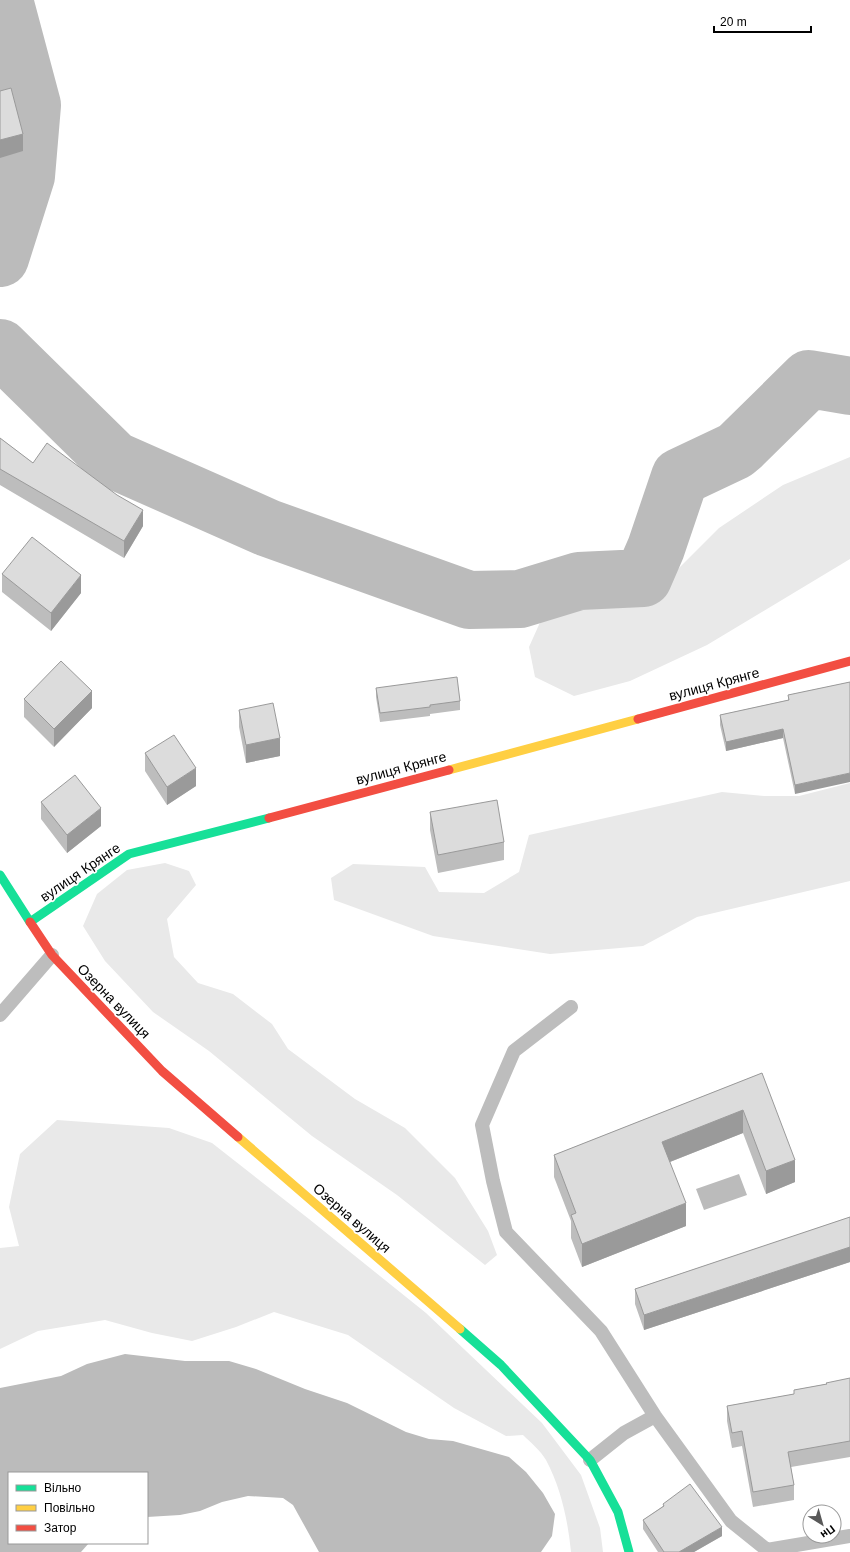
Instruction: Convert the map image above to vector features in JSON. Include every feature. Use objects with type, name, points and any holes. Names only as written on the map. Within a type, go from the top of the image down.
[{"type":"street","name":"вулиця Крянге","points":[[30,922],[129,854],[230,829],[850,661]]},
{"type":"street","points":[[0,875],[30,922]]},
{"type":"street","name":"Озерна вулиця","points":[[30,922],[52,955],[162,1071],[501,1365],[590,1460],[618,1512],[629,1552]]},
{"type":"lane","points":[[0,1015],[52,955]]},
{"type":"lane","points":[[571,1006],[514,1051],[482,1125],[493,1181],[506,1232],[601,1331],[655,1416],[731,1521],[768,1551],[850,1536]]},
{"type":"lane","points":[[590,1460],[624,1433],[655,1416]]},
{"type":"shaded area","points":[[850,457],[850,559],[707,645],[630,681],[574,696],[535,677],[529,647],[542,618],[602,605],[672,575],[719,528],[783,485]]},
{"type":"shaded area","points":[[850,783],[850,881],[697,917],[643,946],[550,954],[433,936],[334,900],[331,878],[353,864],[425,867],[439,892],[484,893],[519,872],[529,835],[722,792],[764,796],[799,796]]},
{"type":"shaded area","points":[[165,863],[189,871],[196,885],[167,919],[174,957],[198,983],[233,994],[272,1024],[288,1049],[355,1099],[405,1128],[455,1178],[488,1231],[497,1255],[485,1265],[397,1195],[312,1136],[209,1051],[153,1012],[105,961],[83,926],[97,894],[127,870]]},
{"type":"shaded area","points":[[57,1120],[169,1128],[212,1143],[309,1219],[426,1313],[542,1423],[581,1475],[600,1528],[603,1552],[571,1552],[568,1528],[556,1482],[546,1460],[523,1435],[506,1436],[454,1408],[348,1335],[274,1312],[236,1327],[192,1341],[152,1333],[105,1320],[38,1331],[0,1349],[0,1248],[19,1246],[9,1207],[20,1154]]},
{"type":"shaded area","points":[[739,1174],[747,1195],[704,1210],[696,1189]]},
{"type":"shaded area","points":[[125,1354],[185,1361],[229,1361],[256,1369],[305,1389],[347,1403],[406,1432],[429,1439],[453,1441],[509,1457],[526,1472],[543,1493],[555,1514],[552,1536],[541,1552],[319,1552],[293,1505],[283,1498],[248,1496],[222,1502],[200,1511],[180,1515],[148,1517],[148,1472],[8,1472],[8,1544],[88,1544],[81,1552],[0,1552],[0,1388],[61,1376],[87,1364]]},
{"type":"building","points":[[11,88],[23,134],[0,140],[0,91]]},
{"type":"building","points":[[0,438],[33,463],[47,443],[117,495],[143,510],[124,541],[0,469]]},
{"type":"building","points":[[32,537],[81,575],[51,613],[2,574]]},
{"type":"building","points":[[61,661],[92,691],[54,729],[24,699]]},
{"type":"building","points":[[457,677],[460,701],[430,705],[430,707],[380,713],[376,688]]},
{"type":"building","points":[[850,682],[850,773],[795,785],[783,729],[726,742],[720,715],[789,700],[788,695]]},
{"type":"building","points":[[273,703],[280,738],[246,745],[239,710]]},
{"type":"building","points":[[174,735],[196,768],[167,787],[145,753]]},
{"type":"building","points":[[75,775],[101,808],[67,835],[41,802]]},
{"type":"building","points":[[497,800],[504,842],[438,855],[430,812]]},
{"type":"building","points":[[762,1073],[795,1160],[766,1171],[743,1110],[662,1142],[686,1203],[582,1244],[571,1215],[576,1213],[554,1155]]},
{"type":"building","points":[[850,1217],[850,1247],[644,1315],[635,1289]]},
{"type":"building","points":[[850,1378],[850,1441],[788,1452],[794,1485],[753,1492],[742,1431],[732,1433],[727,1406],[794,1394],[794,1390]]},
{"type":"building","points":[[690,1484],[722,1527],[679,1552],[664,1552],[643,1520],[664,1506],[663,1504]]},
{"type":"waterway","points":[[0,258],[26,176],[32,105],[4,0]]},
{"type":"waterway","points":[[0,348],[114,460],[268,528],[469,600],[520,599],[579,581],[643,578],[656,548],[680,477],[735,451],[809,379],[850,386]]},
{"type":"traffic: fast","points":[[0,875],[30,922],[129,854],[269,818]]},
{"type":"traffic: fast","points":[[460,1329],[501,1365],[590,1460],[618,1512],[629,1552]]},
{"type":"traffic: slow","points":[[449,770],[638,719]]},
{"type":"traffic: slow","points":[[238,1137],[460,1329]]},
{"type":"traffic: jam","points":[[638,719],[850,661]]},
{"type":"traffic: jam","points":[[269,818],[449,770]]},
{"type":"traffic: jam","points":[[30,922],[52,955],[162,1071],[238,1137]]}]
